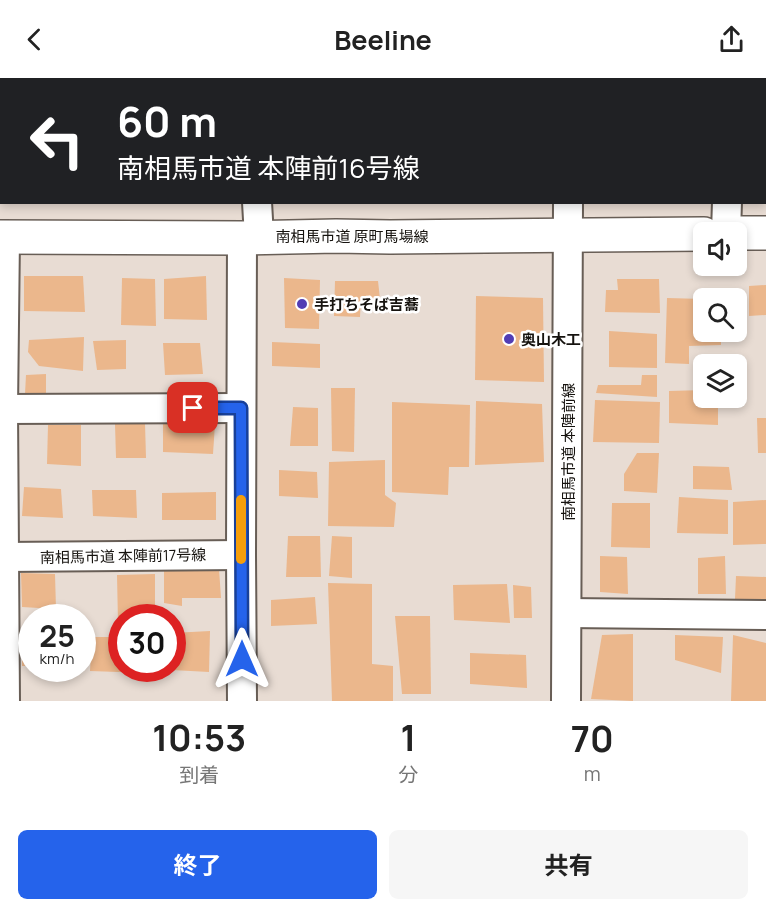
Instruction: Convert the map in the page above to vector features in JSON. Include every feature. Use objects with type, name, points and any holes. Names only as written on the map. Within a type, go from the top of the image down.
[{"type":"street","points":[[242,701],[241,408],[250,237],[258,204]]},
{"type":"street","name":"南相馬市道 本陣前線","points":[[566,701],[568,204]]},
{"type":"street","points":[[726,222],[727,204]]},
{"type":"street","points":[[747,233],[766,233]]},
{"type":"street","name":"南相馬市道 原町馬場線","points":[[2,237],[693,234]]},
{"type":"street","points":[[2,237],[5,701]]},
{"type":"street","points":[[3,409],[241,408]]},
{"type":"street","name":"南相馬市道 本陣前17号線","points":[[4,557],[241,555]]},
{"type":"street","points":[[567,613],[766,615]]},
{"type":"building","points":[[24,276],[83,276],[85,312],[24,311]]},
{"type":"building","points":[[206,276],[207,320],[164,319],[164,279]]},
{"type":"building","points":[[122,278],[155,279],[156,326],[121,325]]},
{"type":"building","name":"手打ちそば吉蕎","points":[[284,278],[320,280],[319,329],[285,328]]},
{"type":"building","points":[[617,279],[659,279],[660,313],[605,312],[606,290],[618,290]]},
{"type":"building","points":[[335,281],[378,281],[380,299],[361,298],[360,317],[334,316]]},
{"type":"building","points":[[766,285],[766,315],[749,316],[749,286]]},
{"type":"building","name":"奥山木工","points":[[476,296],[543,298],[544,382],[475,380]]},
{"type":"building","points":[[667,298],[693,299],[693,342],[721,342],[721,345],[689,346],[689,364],[665,363]]},
{"type":"building","points":[[609,331],[657,334],[657,368],[609,367]]},
{"type":"building","points":[[84,337],[83,371],[39,366],[28,352],[29,340]]},
{"type":"building","points":[[126,340],[126,369],[97,370],[93,341]]},
{"type":"building","points":[[272,342],[320,344],[320,368],[272,366]]},
{"type":"building","points":[[163,343],[200,343],[203,374],[165,375]]},
{"type":"building","points":[[46,374],[46,394],[25,394],[26,375]]},
{"type":"building","points":[[642,375],[657,375],[657,397],[596,393],[598,385],[641,385]]},
{"type":"building","points":[[331,388],[355,388],[354,452],[332,451]]},
{"type":"building","points":[[693,390],[693,408],[718,408],[718,425],[669,423],[669,391]]},
{"type":"building","points":[[595,400],[660,402],[659,443],[593,442]]},
{"type":"building","points":[[476,401],[542,404],[544,462],[475,465]]},
{"type":"building","points":[[392,402],[470,405],[469,467],[449,467],[448,495],[392,492]]},
{"type":"building","points":[[293,407],[318,408],[318,446],[290,446]]},
{"type":"building","points":[[757,418],[766,418],[766,453],[758,453]]},
{"type":"building","points":[[145,423],[146,458],[116,458],[115,424]]},
{"type":"building","points":[[163,423],[215,424],[213,454],[163,452]]},
{"type":"building","points":[[48,425],[81,425],[81,466],[47,464]]},
{"type":"building","points":[[637,453],[659,453],[657,493],[624,491],[624,474]]},
{"type":"building","points":[[385,460],[385,495],[396,503],[394,527],[328,526],[329,462]]},
{"type":"building","points":[[693,466],[729,467],[732,490],[693,489]]},
{"type":"building","points":[[279,470],[317,472],[318,498],[279,496]]},
{"type":"building","points":[[24,487],[61,489],[63,518],[22,516]]},
{"type":"building","points":[[92,490],[136,490],[137,518],[93,516]]},
{"type":"building","points":[[216,492],[216,520],[162,520],[162,493]]},
{"type":"building","points":[[679,497],[728,500],[728,534],[677,533]]},
{"type":"building","points":[[766,500],[766,544],[733,545],[733,502]]},
{"type":"building","points":[[612,503],[650,503],[650,548],[611,547]]},
{"type":"building","points":[[288,536],[320,536],[321,577],[286,577]]},
{"type":"building","points":[[332,536],[352,537],[352,578],[329,576]]},
{"type":"building","points":[[600,556],[627,557],[628,594],[600,592]]},
{"type":"building","points":[[725,556],[726,594],[698,594],[698,558]]},
{"type":"building","points":[[164,568],[219,569],[221,598],[182,598],[182,604],[164,603]]},
{"type":"building","points":[[21,573],[55,574],[56,604],[22,604]]},
{"type":"building","points":[[155,574],[155,604],[118,604],[117,575]]},
{"type":"building","points":[[736,576],[766,577],[766,599],[735,599]]},
{"type":"building","points":[[328,583],[372,584],[372,664],[393,666],[393,701],[332,701]]},
{"type":"building","points":[[507,584],[510,623],[454,620],[453,585]]},
{"type":"building","points":[[513,585],[531,587],[532,618],[514,618]]},
{"type":"building","points":[[315,597],[317,624],[271,626],[271,600]]},
{"type":"building","points":[[395,616],[430,616],[431,694],[402,694]]},
{"type":"building","points":[[210,631],[209,672],[186,671],[186,632]]},
{"type":"building","points":[[633,634],[633,701],[591,699],[602,635]]},
{"type":"building","points":[[675,635],[723,637],[721,673],[675,660]]},
{"type":"building","points":[[733,635],[766,643],[766,701],[731,701]]},
{"type":"building","points":[[96,637],[108,637],[108,672],[96,671]]},
{"type":"building","points":[[470,653],[526,655],[527,688],[470,684]]},
{"type":"slow traffic","points":[[241,500],[241,559]]},
{"type":"place","name":"手打ちそば吉蕎","points":[[302,304]]},
{"type":"place","name":"奥山木工","points":[[509,339]]},
{"type":"route","points":[[193,408],[241,408],[242,659]]}]
